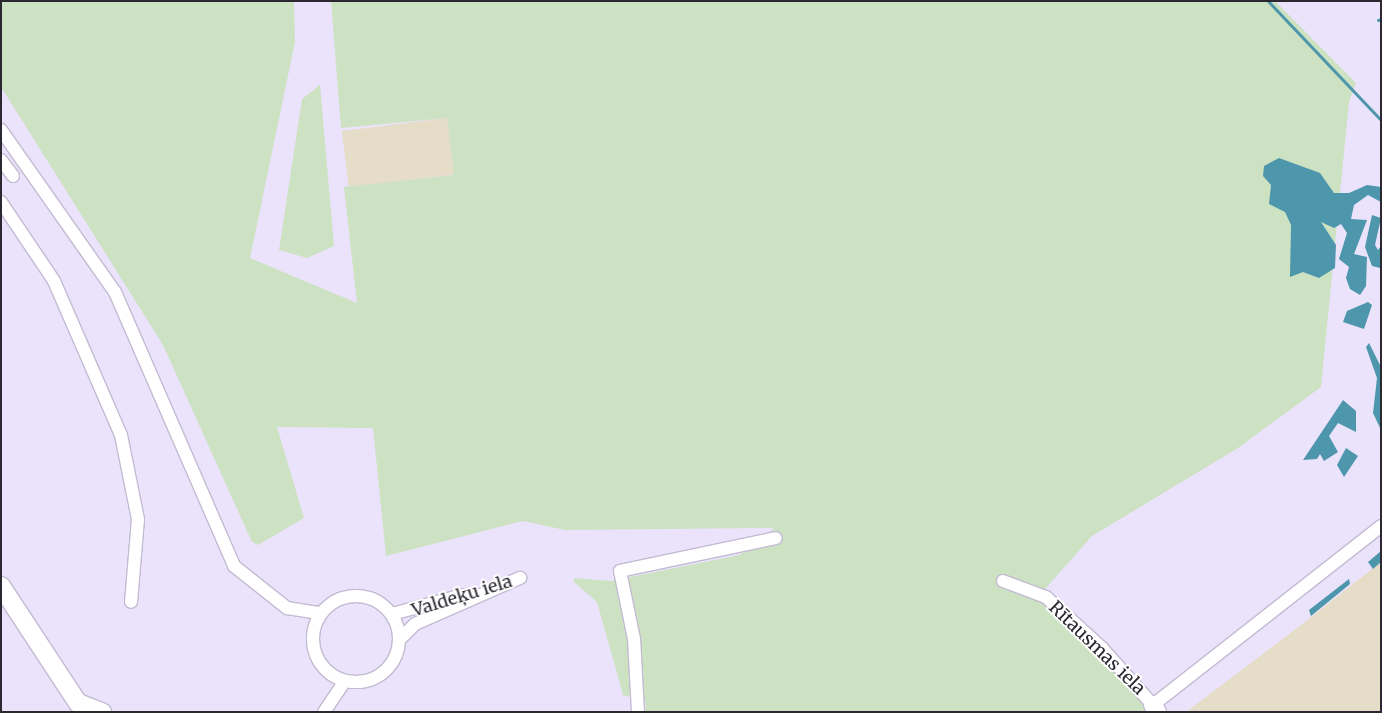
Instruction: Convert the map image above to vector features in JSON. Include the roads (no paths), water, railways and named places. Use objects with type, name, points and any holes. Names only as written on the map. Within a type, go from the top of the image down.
[{"type":"street","points":[[1,130],[115,292],[234,566],[287,608],[320,614],[313,634],[315,653],[326,670],[345,681],[331,696],[324,712]]},
{"type":"street","points":[[1,160],[13,176]]},
{"type":"street","points":[[1,202],[54,281],[121,435],[134,481],[138,519],[131,602]]},
{"type":"street","points":[[1155,708],[1381,526]]},
{"type":"street","points":[[638,712],[634,640],[620,571],[776,538]]},
{"type":"street","name":"Valdeķu iela","points":[[345,681],[378,676],[394,660],[400,639],[415,624],[520,578],[392,614]]},
{"type":"street","name":"Rītausmas iela","points":[[1003,581],[1046,598],[1102,648],[1155,708]]},
{"type":"street","points":[[1,586],[78,703],[102,712]]},
{"type":"street","name":"Valdeķu iela","points":[[320,614],[350,595],[374,599],[392,614],[400,639]]},
{"type":"water","points":[[1279,158],[1320,173],[1334,193],[1349,193],[1367,185],[1381,187],[1381,202],[1368,195],[1354,205],[1351,219],[1367,220],[1354,254],[1367,257],[1366,286],[1360,295],[1350,289],[1346,278],[1349,267],[1339,259],[1347,233],[1341,224],[1334,228],[1321,222],[1336,245],[1335,268],[1319,278],[1303,272],[1290,277],[1291,225],[1285,212],[1269,204],[1271,185],[1263,176],[1264,166]]},
{"type":"water","points":[[1372,215],[1381,218],[1375,245],[1378,250],[1381,246],[1380,268],[1372,266],[1365,247]]},
{"type":"water","points":[[1368,302],[1372,305],[1364,329],[1343,322],[1347,311]]},
{"type":"water","points":[[1369,343],[1381,367],[1381,430],[1373,413],[1377,378],[1366,347]]},
{"type":"water","points":[[1343,400],[1356,411],[1356,432],[1338,423],[1329,436],[1338,452],[1324,461],[1320,454],[1317,459],[1303,460]]},
{"type":"water","points":[[1346,448],[1358,456],[1344,477],[1337,465]]},
{"type":"water","points":[[1381,551],[1381,562],[1373,569],[1368,562]]},
{"type":"water","points":[[1349,579],[1350,584],[1311,616],[1309,610]]},
{"type":"waterway","points":[[1268,1],[1381,120]]}]
